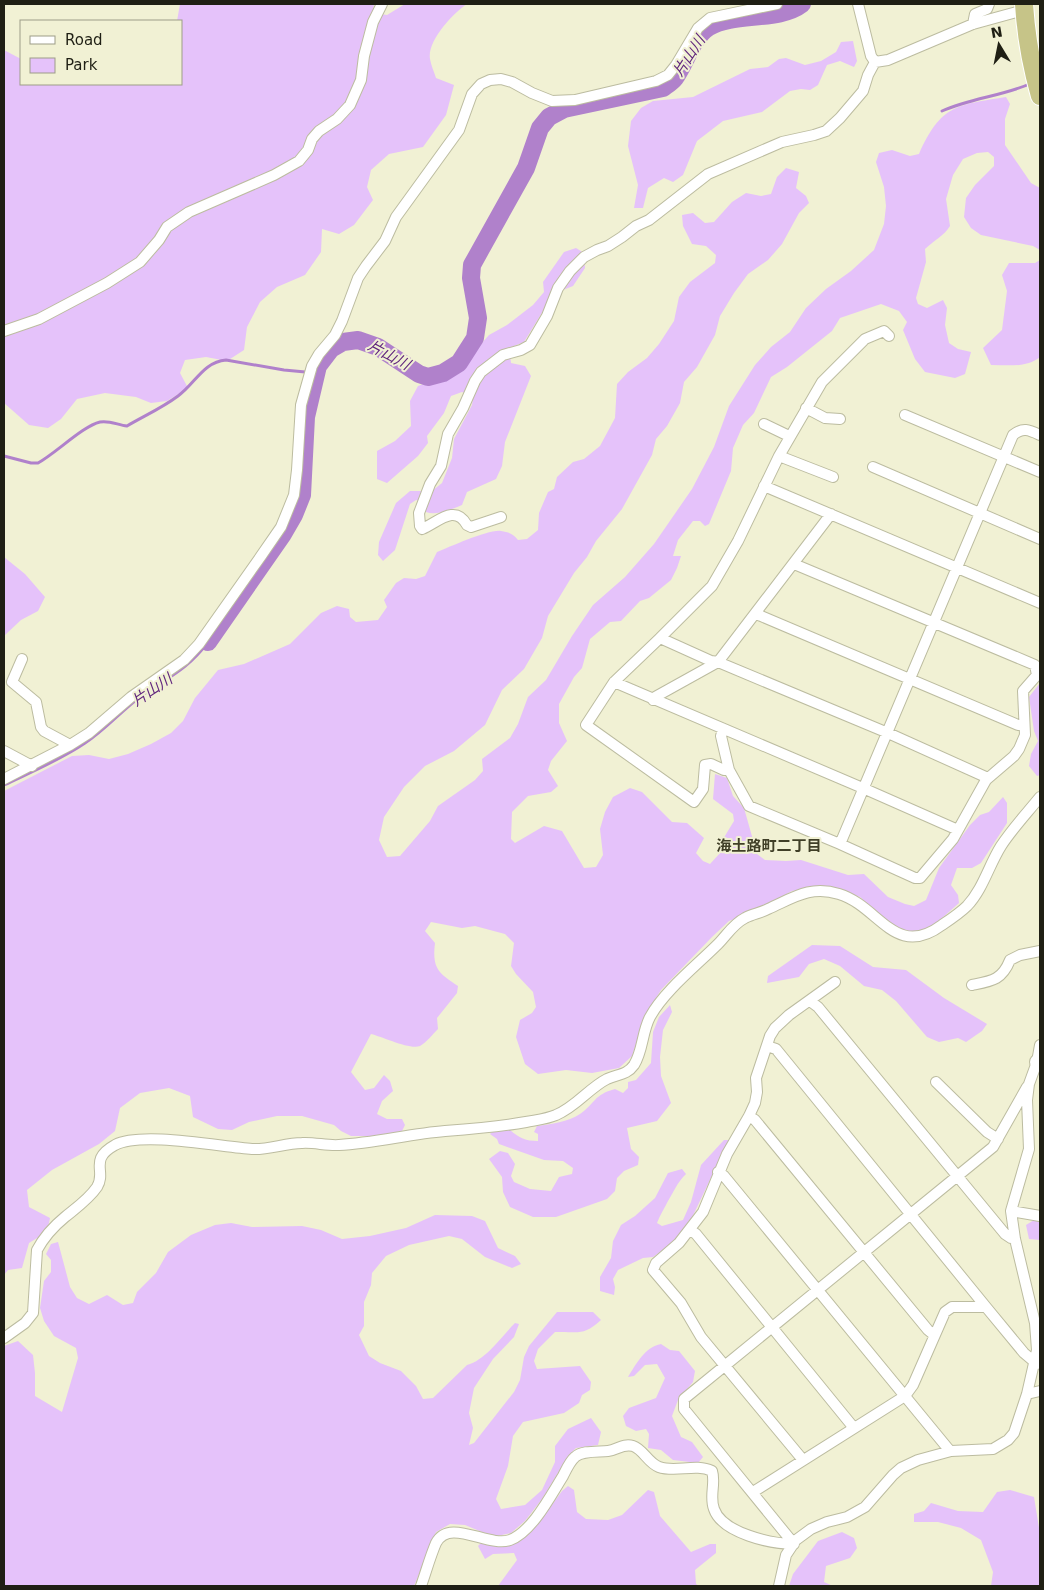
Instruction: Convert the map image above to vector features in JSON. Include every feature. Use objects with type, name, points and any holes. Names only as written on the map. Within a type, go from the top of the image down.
[{"type":"highway","points":[[1024,7],[1027,43],[1040,96]]},
{"type":"street","points":[[4,331],[39,319],[107,284],[140,262],[159,240],[166,228],[189,212],[274,175],[299,161],[308,150],[312,139],[337,119],[350,105],[361,80],[364,56],[373,22],[382,4]]},
{"type":"street","points":[[4,779],[32,766],[89,733],[131,696],[184,660],[199,644],[281,527],[294,495],[301,404],[312,366],[319,354],[335,335],[342,322],[358,278],[385,241],[396,217],[460,130],[472,94],[481,84],[496,80],[512,82],[552,101],[562,102],[656,81],[668,75],[698,28],[710,18],[777,4]]},
{"type":"street","points":[[858,4],[871,56],[875,62]]},
{"type":"street","points":[[973,24],[975,14],[987,9],[989,4]]},
{"type":"street","points":[[875,62],[888,60],[973,24],[1024,7]]},
{"type":"street","points":[[501,517],[471,526],[467,525],[463,518],[458,515],[452,515],[438,519],[422,529],[419,519],[430,484],[442,466],[448,434],[481,372],[503,355],[521,350],[530,345],[547,316],[558,288],[570,271],[584,257],[608,246],[636,226],[649,220],[708,174],[782,142],[814,135],[826,130],[840,118],[863,91],[875,62]]},
{"type":"street","points":[[729,770],[724,770],[711,764],[705,765],[703,789],[694,802],[586,725],[614,682],[712,586],[738,540],[779,456],[822,382],[865,339],[884,331],[889,336]]},
{"type":"street","points":[[806,408],[825,418],[840,419]]},
{"type":"street","points":[[905,415],[1040,472]]},
{"type":"street","points":[[764,424],[790,436]]},
{"type":"street","points":[[840,844],[912,679],[1013,435],[1019,430],[1026,429],[1040,435]]},
{"type":"street","points":[[779,456],[833,477]]},
{"type":"street","points":[[874,466],[1040,539]]},
{"type":"street","points":[[764,486],[1040,603]]},
{"type":"street","points":[[653,700],[655,697],[718,662],[831,514]]},
{"type":"street","points":[[723,730],[722,736],[729,770],[749,806],[915,878],[920,878],[952,839],[988,778],[1014,756],[1025,735],[1023,691],[1037,675],[1035,665],[794,564]]},
{"type":"street","points":[[756,612],[761,616],[1018,725],[1024,725]]},
{"type":"street","points":[[660,638],[664,642],[710,661],[718,662],[888,733],[988,778]]},
{"type":"street","points":[[22,659],[12,682],[36,702],[41,726],[44,731],[70,745]]},
{"type":"street","points":[[614,682],[958,830]]},
{"type":"street","points":[[4,751],[32,766]]},
{"type":"street","points":[[4,1338],[25,1323],[33,1313],[37,1250],[39,1245],[53,1228],[84,1202],[98,1186],[100,1180],[99,1161],[115,1145],[137,1140],[184,1142],[255,1150],[296,1143],[335,1146],[420,1133],[505,1126],[559,1114],[604,1081],[628,1072],[632,1068],[636,1061],[646,1026],[657,1007],[695,965],[744,918],[766,911],[798,894],[808,891],[824,891],[838,893],[849,898],[894,931],[908,937],[928,934],[966,908],[974,897],[1000,847],[1040,797]]},
{"type":"street","points":[[972,985],[996,978],[1006,971],[1010,960],[1020,955],[1040,951]]},
{"type":"street","points":[[803,1460],[701,1337],[682,1303],[654,1270],[656,1262],[671,1252],[703,1212],[718,1172],[749,1116],[757,1092],[756,1078],[775,1028],[789,1015],[835,982]]},
{"type":"street","points":[[810,1001],[818,1007],[1005,1234],[1015,1239]]},
{"type":"street","points":[[794,1544],[684,1409],[684,1399],[993,1147],[1029,1084],[1039,1061],[1040,1045]]},
{"type":"street","points":[[768,1046],[776,1049],[1024,1353],[1038,1364]]},
{"type":"street","points":[[936,1082],[988,1132],[998,1139]]},
{"type":"street","points":[[779,1586],[786,1555],[803,1534],[826,1522],[843,1518],[865,1506],[900,1468],[918,1460],[950,1451],[993,1449],[1008,1440],[1018,1425],[1038,1364],[1036,1350],[1037,1323],[1015,1239],[1011,1211],[1029,1149],[1027,1100],[1029,1084]]},
{"type":"street","points":[[749,1116],[756,1120],[934,1335]]},
{"type":"street","points":[[718,1172],[724,1176],[950,1451]]},
{"type":"street","points":[[1011,1211],[1040,1216]]},
{"type":"street","points":[[690,1230],[696,1234],[854,1428]]},
{"type":"street","points":[[753,1492],[906,1396],[913,1385],[945,1312],[952,1307],[986,1307]]},
{"type":"street","points":[[1027,1394],[1040,1391]]},
{"type":"street","points":[[421,1586],[437,1541],[445,1534],[454,1532],[465,1533],[490,1541],[511,1540],[523,1531],[540,1512],[574,1457],[587,1452],[613,1450],[627,1444],[636,1446],[651,1462],[659,1466],[667,1468],[705,1468],[712,1471],[714,1478],[711,1497],[718,1517],[735,1530],[749,1536],[781,1544],[794,1544]]},
{"type":"green space","points":[[180,4],[374,4],[373,13],[387,15],[405,4],[467,4],[442,28],[430,52],[430,61],[436,78],[454,85],[446,115],[423,147],[389,154],[371,170],[367,187],[373,200],[354,225],[339,234],[322,229],[321,252],[305,275],[277,287],[260,302],[247,327],[244,350],[227,361],[206,357],[185,360],[180,373],[188,388],[167,401],[151,403],[136,397],[105,393],[77,399],[61,419],[48,428],[29,425],[4,403],[4,50],[20,58],[20,85],[182,85],[182,20],[177,20]]},
{"type":"green space","points":[[853,41],[857,61],[854,67],[840,61],[827,65],[818,85],[810,90],[790,91],[762,112],[723,121],[697,141],[683,175],[673,182],[664,178],[648,188],[643,208],[634,208],[638,185],[628,146],[631,121],[641,108],[653,101],[693,97],[750,69],[768,67],[779,59],[786,58],[805,65],[821,61],[836,52],[841,42]]},
{"type":"green space","points":[[1006,97],[1010,104],[1005,119],[1005,145],[1031,183],[1040,188],[1040,250],[1033,246],[981,235],[971,228],[964,217],[966,198],[975,185],[994,166],[994,157],[988,152],[977,153],[963,159],[953,175],[946,199],[950,226],[945,233],[925,249],[926,262],[916,298],[918,304],[927,308],[943,300],[947,308],[945,325],[949,343],[958,349],[971,352],[965,374],[955,378],[925,372],[915,359],[903,330],[907,322],[899,311],[881,304],[840,318],[832,331],[787,367],[771,377],[754,413],[743,425],[733,448],[731,471],[709,524],[705,526],[700,521],[693,521],[678,540],[673,556],[681,556],[671,580],[649,598],[640,601],[621,621],[610,622],[590,639],[582,668],[574,677],[559,704],[559,723],[567,741],[551,761],[548,770],[558,786],[551,792],[528,796],[512,812],[511,839],[515,843],[544,826],[562,831],[584,868],[596,867],[603,855],[600,829],[605,812],[613,797],[630,788],[642,792],[672,822],[687,823],[704,838],[696,853],[703,861],[710,864],[721,852],[720,844],[734,821],[733,814],[713,799],[715,774],[727,778],[733,796],[744,808],[757,854],[765,860],[801,860],[848,875],[864,874],[888,897],[914,906],[926,900],[939,868],[970,825],[980,815],[989,812],[1003,797],[1007,803],[1007,823],[981,863],[972,868],[957,868],[951,885],[958,895],[959,903],[932,927],[914,933],[898,928],[860,897],[835,889],[814,888],[792,891],[748,914],[729,921],[661,990],[646,1014],[632,1056],[619,1068],[592,1073],[566,1070],[538,1074],[525,1064],[516,1037],[520,1020],[532,1013],[536,1007],[533,992],[511,966],[514,943],[505,934],[475,926],[462,928],[431,922],[425,931],[435,943],[434,951],[438,969],[458,986],[457,993],[437,1018],[438,1029],[425,1043],[416,1047],[403,1045],[371,1034],[351,1072],[365,1090],[374,1088],[384,1075],[390,1081],[393,1091],[382,1101],[377,1114],[387,1119],[402,1119],[405,1125],[402,1131],[383,1136],[351,1136],[334,1125],[302,1116],[277,1116],[249,1122],[232,1130],[218,1129],[193,1117],[190,1096],[169,1088],[140,1093],[120,1108],[115,1131],[99,1144],[52,1170],[27,1190],[29,1207],[50,1218],[47,1232],[29,1243],[22,1268],[8,1270],[4,1275],[4,791],[72,756],[89,755],[109,759],[128,754],[171,733],[183,721],[195,698],[218,670],[244,664],[290,644],[321,613],[337,606],[349,609],[350,617],[356,622],[378,620],[387,607],[384,600],[396,583],[404,578],[416,579],[425,576],[437,552],[479,535],[495,531],[509,533],[518,540],[527,539],[538,530],[539,513],[548,492],[554,489],[557,477],[573,462],[584,459],[600,446],[615,418],[617,384],[628,372],[647,358],[659,344],[674,321],[679,297],[690,282],[715,263],[716,255],[706,246],[692,244],[683,226],[682,215],[693,213],[705,223],[714,222],[732,202],[746,193],[761,196],[771,194],[777,177],[786,168],[799,172],[796,188],[806,196],[809,203],[799,213],[782,244],[768,260],[748,274],[734,293],[720,316],[715,335],[697,367],[684,382],[680,403],[667,426],[656,439],[652,455],[622,509],[596,541],[587,557],[574,573],[548,616],[542,638],[524,669],[502,690],[485,725],[454,751],[425,766],[404,787],[384,817],[379,840],[387,857],[400,856],[430,821],[438,806],[475,780],[483,771],[482,759],[510,738],[518,724],[528,697],[546,680],[593,605],[625,577],[654,544],[692,489],[714,447],[729,406],[755,365],[771,347],[790,332],[806,308],[874,250],[884,224],[886,206],[884,187],[876,162],[879,153],[892,150],[910,156],[919,154],[935,126],[952,110],[974,102]]},
{"type":"green space","points":[[576,248],[584,253],[585,268],[573,286],[563,290],[548,303],[524,342],[509,348],[511,363],[525,366],[531,376],[505,442],[502,466],[496,479],[467,492],[462,505],[444,512],[426,512],[426,503],[416,500],[410,504],[395,550],[383,561],[378,555],[379,542],[396,503],[410,491],[432,491],[442,483],[452,458],[454,439],[472,405],[473,397],[462,392],[451,396],[444,413],[427,436],[428,443],[418,456],[387,483],[377,479],[377,451],[395,441],[411,426],[410,401],[418,386],[457,371],[489,335],[507,325],[533,305],[544,292],[543,282],[564,252]]},
{"type":"green space","points":[[1040,260],[1040,357],[1035,361],[1023,364],[991,365],[983,348],[1002,330],[1007,291],[1002,275],[1009,263],[1035,263]]},
{"type":"green space","points":[[4,557],[25,574],[45,597],[38,611],[21,620],[4,636]]},
{"type":"green space","points":[[1040,683],[1040,775],[1037,776],[1029,766],[1031,754],[1038,741],[1034,731],[1029,697]]},
{"type":"green space","points":[[812,945],[840,946],[873,967],[906,970],[944,998],[987,1024],[982,1031],[966,1042],[958,1038],[939,1042],[927,1037],[896,1001],[882,990],[864,986],[840,966],[824,959],[809,964],[799,977],[767,983],[768,976]]},
{"type":"green space","points":[[670,1005],[672,1012],[663,1030],[660,1057],[661,1076],[671,1103],[657,1121],[627,1128],[631,1149],[639,1157],[638,1165],[624,1171],[617,1178],[615,1191],[607,1199],[556,1217],[533,1217],[510,1207],[503,1192],[502,1177],[489,1159],[500,1151],[508,1153],[515,1164],[511,1176],[514,1182],[530,1189],[551,1191],[559,1177],[572,1174],[573,1168],[563,1161],[544,1160],[499,1144],[497,1139],[490,1134],[494,1130],[510,1130],[523,1138],[538,1141],[538,1134],[534,1132],[537,1126],[575,1117],[608,1091],[615,1089],[623,1093],[628,1088],[628,1082],[636,1080],[651,1063],[653,1032],[659,1017]]},
{"type":"green space","points":[[724,1140],[729,1140],[688,1226],[673,1243],[653,1257],[643,1258],[618,1270],[613,1279],[614,1295],[600,1291],[600,1277],[611,1258],[613,1241],[621,1225],[635,1216],[655,1198],[668,1173],[682,1169],[686,1174],[676,1187],[657,1223],[662,1226],[683,1220],[691,1202],[701,1165]]},
{"type":"green space","points":[[435,1215],[472,1216],[485,1221],[498,1248],[515,1256],[521,1264],[512,1268],[485,1257],[462,1239],[449,1236],[409,1245],[386,1256],[372,1273],[371,1285],[364,1302],[364,1326],[359,1335],[369,1356],[380,1363],[401,1371],[416,1386],[423,1399],[433,1398],[467,1365],[487,1353],[515,1323],[519,1324],[514,1337],[493,1359],[474,1388],[469,1413],[473,1428],[469,1445],[474,1443],[514,1392],[520,1380],[524,1357],[529,1346],[557,1312],[593,1312],[601,1320],[584,1331],[555,1332],[538,1349],[534,1361],[537,1369],[580,1366],[591,1382],[590,1390],[582,1395],[579,1403],[564,1413],[523,1422],[513,1436],[508,1466],[496,1499],[501,1509],[525,1505],[542,1490],[555,1462],[555,1446],[568,1429],[591,1418],[601,1432],[598,1445],[576,1448],[569,1455],[542,1499],[525,1521],[511,1533],[497,1536],[465,1525],[450,1524],[436,1532],[414,1586],[4,1586],[4,1346],[18,1341],[33,1355],[35,1396],[62,1412],[78,1358],[76,1348],[54,1336],[44,1321],[40,1308],[44,1281],[51,1272],[51,1260],[46,1254],[51,1244],[58,1242],[70,1287],[77,1298],[89,1304],[107,1295],[123,1305],[133,1303],[137,1292],[156,1273],[168,1252],[191,1235],[215,1225],[231,1223],[252,1227],[302,1226],[321,1230],[342,1239],[370,1236],[406,1228]]},
{"type":"green space","points":[[1034,1220],[1040,1222],[1040,1240],[1029,1239],[1026,1225]]},
{"type":"green space","points":[[661,1344],[670,1350],[679,1351],[695,1371],[693,1382],[678,1400],[672,1416],[681,1437],[692,1442],[703,1457],[698,1463],[673,1460],[661,1450],[648,1448],[649,1434],[646,1429],[636,1431],[626,1426],[623,1416],[629,1408],[656,1398],[665,1378],[657,1364],[645,1365],[634,1376],[628,1377],[646,1352]]},
{"type":"green space","points":[[568,1486],[574,1490],[577,1512],[586,1519],[608,1520],[622,1515],[648,1490],[654,1492],[660,1516],[691,1552],[710,1544],[716,1544],[716,1553],[695,1570],[696,1584],[699,1586],[498,1586],[517,1560],[514,1553],[493,1554],[485,1559],[478,1546],[482,1542],[506,1545],[520,1541],[533,1529]]},
{"type":"green space","points":[[1010,1490],[1034,1497],[1040,1534],[1040,1586],[991,1586],[993,1572],[981,1540],[961,1528],[938,1522],[914,1522],[914,1514],[924,1511],[931,1503],[958,1511],[983,1512],[997,1492]]},
{"type":"green space","points":[[842,1532],[854,1538],[857,1548],[850,1558],[826,1566],[824,1582],[833,1586],[789,1586],[793,1574],[818,1541]]},
{"type":"waterway","name":"片山川","points":[[208,642],[283,534],[294,515],[302,495],[306,417],[318,366],[331,349],[343,342],[358,340],[378,347],[419,374],[428,377],[443,373],[459,363],[475,338],[478,318],[471,278],[472,265],[526,168],[540,128],[549,117],[564,109],[663,88],[675,78],[694,44],[709,27],[719,22],[781,13],[792,10],[802,4]]},
{"type":"waterway","points":[[942,111],[1032,83]]},
{"type":"waterway","points":[[4,456],[38,463],[93,424],[107,422],[127,426],[172,400],[184,391],[205,369],[218,362],[226,360],[284,370],[316,373]]},
{"type":"waterway","name":"片山川","points":[[4,785],[56,760],[92,738],[140,697],[185,666],[208,642]]},
{"type":"district","name":"海土路町二丁目","points":[[769,846]]}]
